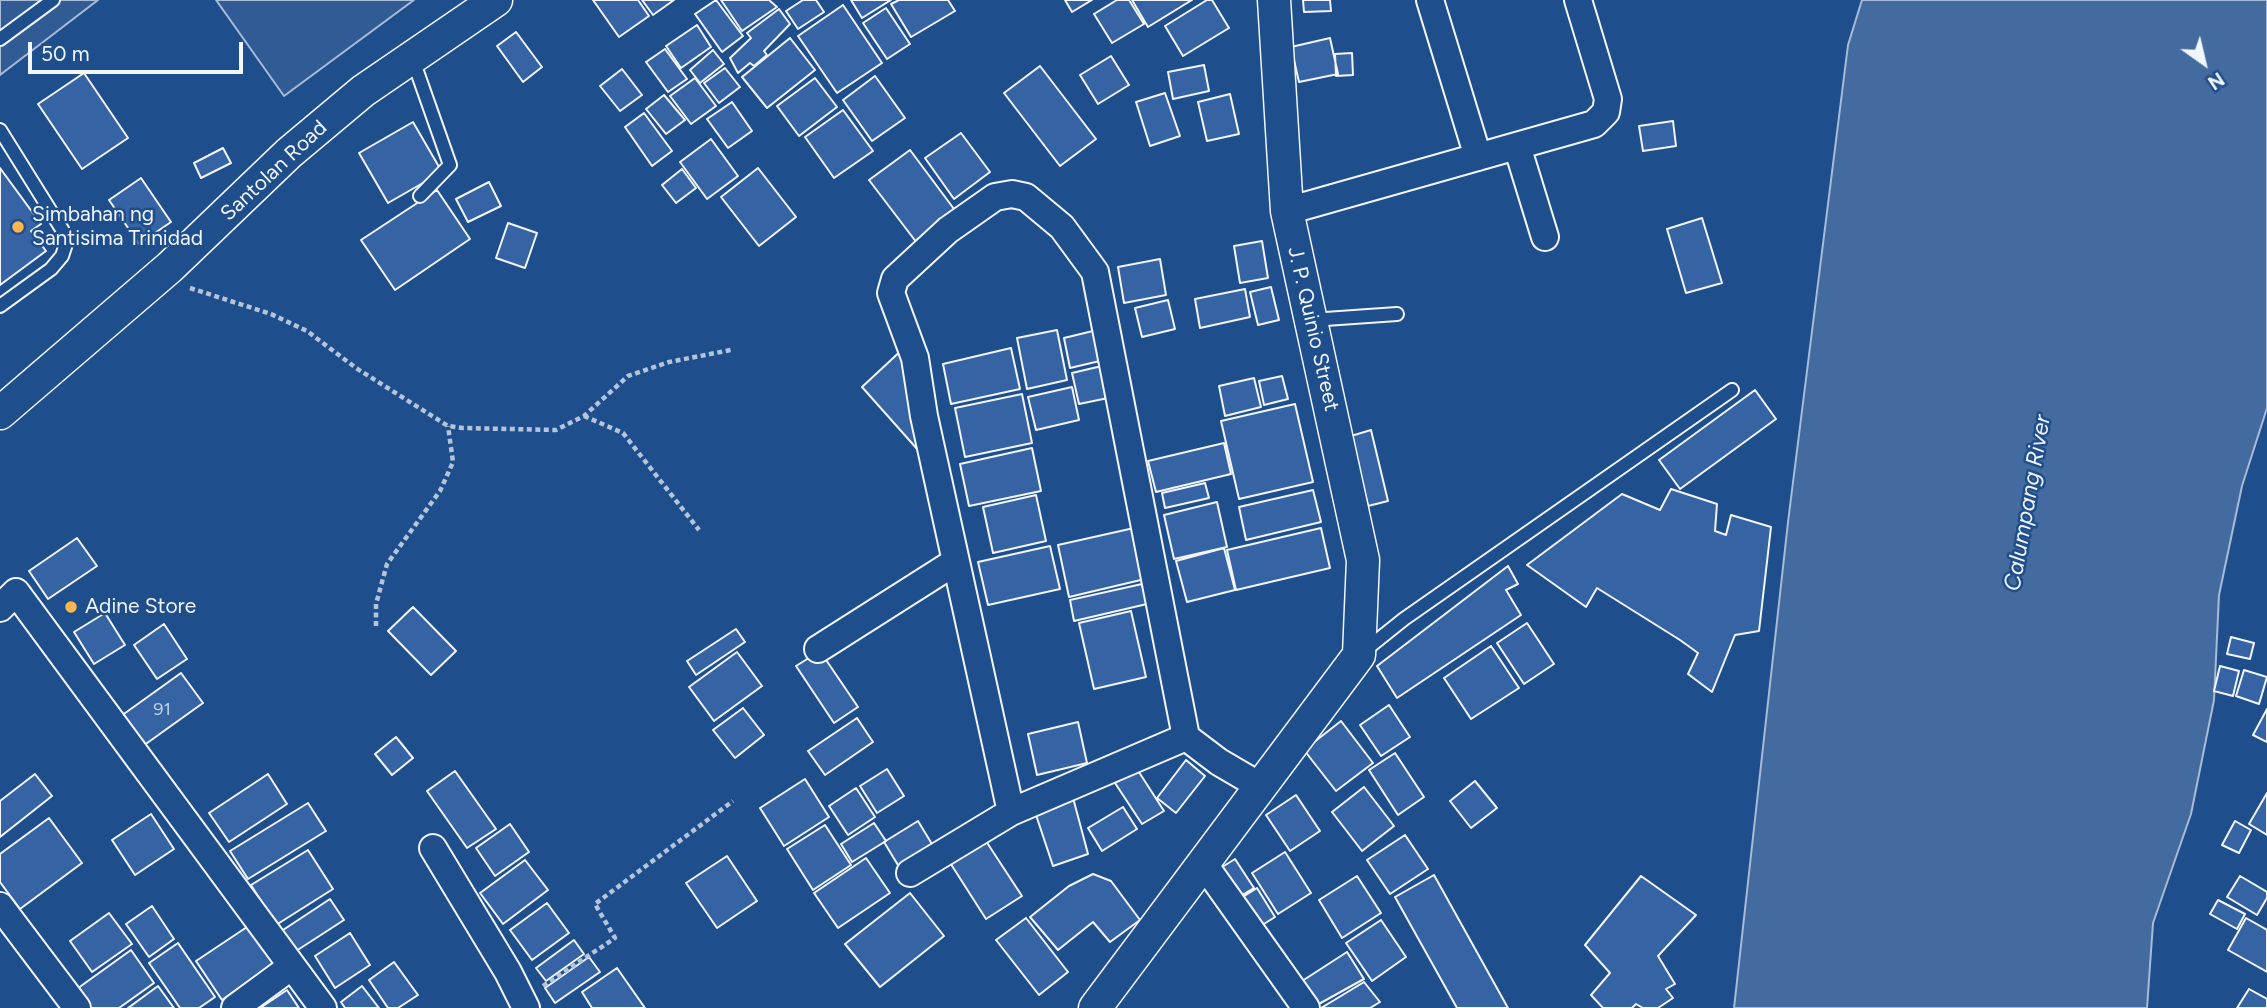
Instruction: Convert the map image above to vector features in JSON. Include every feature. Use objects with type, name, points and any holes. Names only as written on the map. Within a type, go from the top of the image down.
[{"type":"street","name":"Santolan Road","points":[[0,413],[170,267],[289,153],[363,91],[496,0]]},
{"type":"street","name":"J. P. Quinio Street","points":[[1274,0],[1287,211],[1363,560],[1359,655]]},
{"type":"street","points":[[1430,0],[1478,157]]},
{"type":"street","points":[[1287,211],[1594,124],[1606,112],[1608,99],[1578,0]]},
{"type":"street","points":[[1517,146],[1545,237]]},
{"type":"street","points":[[1011,812],[955,562],[915,358],[891,293],[892,285],[909,264],[948,230],[995,197],[1012,194],[1026,197],[1062,227],[1095,272],[1186,737],[1219,762],[1260,786]]},
{"type":"street","points":[[818,649],[955,562]]},
{"type":"street","points":[[0,608],[16,592],[323,1008]]},
{"type":"street","points":[[1095,1008],[1359,655]]},
{"type":"street","points":[[910,873],[1011,812],[1186,737]]},
{"type":"street","points":[[433,848],[508,972],[524,1004]]},
{"type":"street","points":[[1203,863],[1306,1008]]},
{"type":"street","points":[[0,906],[77,1008]]},
{"type":"street","points":[[235,1008],[292,966]]},
{"type":"lane","points":[[0,39],[53,0]]},
{"type":"lane","points":[[412,56],[450,165],[420,196]]},
{"type":"lane","points":[[0,130],[63,231],[66,244],[62,256],[51,269],[0,306]]},
{"type":"lane","points":[[1310,320],[1397,314]]},
{"type":"lane","points":[[1359,655],[1404,618],[1732,390]]},
{"type":"path","points":[[170,267],[191,289],[271,314],[307,331],[356,368],[448,426],[517,431],[556,430],[584,416],[628,376],[669,362],[731,351]]},
{"type":"path","points":[[584,416],[623,433],[699,530]]},
{"type":"path","points":[[376,626],[376,604],[387,564],[440,491],[453,462],[448,426]]},
{"type":"path","points":[[524,1004],[615,938],[595,904],[733,801]]},
{"type":"shaded area","points":[[0,0],[98,0],[0,75]]},
{"type":"shaded area","points":[[216,0],[414,0],[284,96]]},
{"type":"water","name":"Calumpang River","points":[[1862,0],[2267,0],[2267,408],[2242,486],[2219,595],[2214,700],[2191,814],[2153,923],[2147,1008],[1734,1008],[1788,522],[1848,45]]},
{"type":"building","points":[[593,0],[638,0],[649,16],[619,37]]},
{"type":"building","points":[[642,0],[674,0],[653,15]]},
{"type":"building","points":[[716,0],[743,36],[722,52],[695,14]]},
{"type":"building","points":[[721,0],[769,0],[777,7],[742,31]]},
{"type":"building","points":[[803,0],[816,0],[824,12],[798,29],[786,11]]},
{"type":"building","points":[[851,0],[891,0],[862,18]]},
{"type":"building","points":[[899,0],[948,0],[955,11],[911,37],[891,4]]},
{"type":"building","points":[[1065,0],[1092,0],[1072,12]]},
{"type":"building","points":[[1117,0],[1129,0],[1144,24],[1112,43],[1094,14]]},
{"type":"building","points":[[1132,0],[1192,0],[1148,27]]},
{"type":"building","points":[[1207,0],[1212,0],[1229,28],[1183,56],[1165,26]]},
{"type":"building","points":[[1303,0],[1330,0],[1331,11],[1304,12]]},
{"type":"building","points":[[843,5],[882,63],[837,93],[798,36]]},
{"type":"building","points":[[886,8],[910,44],[887,59],[863,23]]},
{"type":"building","points":[[779,9],[790,24],[764,51],[767,55],[754,66],[750,63],[738,73],[730,58],[751,38],[747,33]]},
{"type":"building","points":[[697,25],[711,47],[681,68],[666,46]]},
{"type":"building","points":[[516,32],[542,67],[523,82],[497,46]]},
{"type":"building","points":[[790,38],[815,70],[767,108],[742,77]]},
{"type":"building","points":[[1330,38],[1338,74],[1299,82],[1291,47]]},
{"type":"building","points":[[665,49],[687,79],[668,92],[646,62]]},
{"type":"building","points":[[713,50],[724,64],[700,83],[690,70]]},
{"type":"building","points":[[1352,53],[1353,75],[1336,76],[1335,54]]},
{"type":"building","points":[[1111,56],[1129,85],[1098,104],[1080,75]]},
{"type":"building","points":[[1204,65],[1209,91],[1173,99],[1168,72]]},
{"type":"building","points":[[1040,66],[1096,139],[1060,166],[1004,93]]},
{"type":"building","points":[[725,68],[740,87],[719,103],[704,83]]},
{"type":"building","points":[[622,69],[642,95],[620,111],[600,86]]},
{"type":"building","points":[[84,73],[128,138],[82,169],[38,104]]},
{"type":"building","points":[[875,76],[905,118],[872,141],[843,100]]},
{"type":"building","points":[[695,78],[716,106],[691,124],[670,96]]},
{"type":"building","points":[[815,78],[837,107],[799,136],[777,106]]},
{"type":"building","points":[[1165,93],[1180,136],[1150,146],[1136,102]]},
{"type":"building","points":[[1230,94],[1239,134],[1207,141],[1198,102]]},
{"type":"building","points":[[664,95],[685,120],[666,134],[646,109]]},
{"type":"building","points":[[732,102],[752,131],[728,148],[707,119]]},
{"type":"building","points":[[843,110],[873,151],[834,178],[805,137]]},
{"type":"building","points":[[644,113],[672,151],[652,166],[625,127]]},
{"type":"building","points":[[1673,121],[1676,146],[1643,151],[1639,126]]},
{"type":"building","points":[[413,122],[442,172],[388,203],[359,153]]},
{"type":"building","points":[[961,133],[990,172],[954,199],[925,158]]},
{"type":"building","points":[[711,139],[738,176],[707,199],[680,162]]},
{"type":"building","points":[[223,148],[231,163],[201,178],[194,163]]},
{"type":"building","points":[[910,150],[960,217],[920,247],[869,180]]},
{"type":"building","name":"Simbahan ng Santisima Trinidad","points":[[0,168],[41,224],[31,231],[46,251],[0,285]]},
{"type":"building","points":[[758,168],[796,217],[759,246],[721,197]]},
{"type":"building","points":[[682,169],[696,188],[676,203],[662,185]]},
{"type":"building","points":[[141,178],[171,222],[139,244],[109,200]]},
{"type":"building","points":[[489,182],[501,206],[468,222],[456,199]]},
{"type":"building","points":[[437,190],[470,239],[395,290],[361,240]]},
{"type":"building","points":[[1702,218],[1722,283],[1686,293],[1667,229]]},
{"type":"building","points":[[508,223],[537,233],[525,268],[496,258]]},
{"type":"building","points":[[1262,241],[1268,278],[1240,283],[1234,246]]},
{"type":"building","points":[[1160,259],[1166,295],[1124,303],[1118,267]]},
{"type":"building","points":[[1271,287],[1279,320],[1258,325],[1250,292]]},
{"type":"building","points":[[1245,289],[1250,317],[1200,328],[1195,299]]},
{"type":"building","points":[[1168,300],[1175,329],[1142,337],[1135,308]]},
{"type":"building","points":[[1057,330],[1067,380],[1027,389],[1017,338]]},
{"type":"building","points":[[1097,330],[1104,360],[1070,368],[1064,338]]},
{"type":"building","points":[[905,347],[918,450],[862,387]]},
{"type":"building","points":[[1011,348],[1020,389],[951,404],[943,364]]},
{"type":"building","points":[[1106,365],[1113,397],[1079,404],[1072,373]]},
{"type":"building","points":[[1282,376],[1288,399],[1264,405],[1259,381]]},
{"type":"building","points":[[1254,378],[1261,407],[1225,416],[1219,386]]},
{"type":"building","points":[[1072,387],[1079,420],[1036,430],[1028,397]]},
{"type":"building","points":[[1755,390],[1776,419],[1680,489],[1659,460]]},
{"type":"building","points":[[1022,394],[1032,443],[965,457],[955,408]]},
{"type":"building","points":[[1295,404],[1313,482],[1239,499],[1221,421]]},
{"type":"building","points":[[1371,430],[1388,501],[1368,506],[1351,436]]},
{"type":"building","points":[[1224,443],[1231,474],[1156,492],[1148,461]]},
{"type":"building","points":[[1032,448],[1041,491],[969,506],[960,464]]},
{"type":"building","points":[[1205,483],[1209,498],[1165,508],[1162,493]]},
{"type":"building","points":[[1671,489],[1717,504],[1715,531],[1726,535],[1731,515],[1771,527],[1759,631],[1735,635],[1712,692],[1688,674],[1698,653],[1680,640],[1597,588],[1586,607],[1527,565],[1622,494],[1660,510]]},
{"type":"building","points":[[1313,490],[1321,522],[1246,540],[1239,507]]},
{"type":"building","points":[[1036,495],[1046,541],[993,553],[983,507]]},
{"type":"building","points":[[1217,502],[1227,547],[1174,559],[1164,515]]},
{"type":"building","points":[[1134,528],[1145,579],[1069,597],[1058,545]]},
{"type":"building","points":[[1321,528],[1330,568],[1236,590],[1227,550]]},
{"type":"building","points":[[77,538],[97,566],[48,599],[29,571]]},
{"type":"building","points":[[1050,546],[1060,589],[988,605],[978,562]]},
{"type":"building","points":[[1224,548],[1235,590],[1187,602],[1176,561]]},
{"type":"building","points":[[1508,566],[1518,584],[1506,590],[1521,615],[1397,698],[1377,666]]},
{"type":"building","points":[[1142,584],[1147,604],[1074,621],[1070,600]]},
{"type":"building","points":[[413,607],[456,651],[431,675],[388,631]]},
{"type":"building","points":[[1131,611],[1146,677],[1094,689],[1079,623]]},
{"type":"building","points":[[105,613],[125,645],[94,664],[74,632]]},
{"type":"building","points":[[1527,623],[1554,664],[1524,684],[1497,643]]},
{"type":"building","points":[[164,624],[187,659],[157,679],[134,645]]},
{"type":"building","points":[[736,629],[745,642],[696,675],[687,661]]},
{"type":"building","points":[[2231,637],[2254,643],[2250,659],[2227,654]]},
{"type":"building","points":[[1491,646],[1519,688],[1471,719],[1444,678]]},
{"type":"building","points":[[820,651],[858,707],[834,723],[796,666]]},
{"type":"building","points":[[737,652],[762,686],[714,721],[689,687]]},
{"type":"building","points":[[2220,666],[2239,671],[2233,696],[2214,691]]},
{"type":"building","points":[[2244,670],[2267,677],[2259,704],[2236,696]]},
{"type":"building","points":[[181,673],[203,703],[143,746],[121,716]]},
{"type":"building","points":[[1389,705],[1410,737],[1381,756],[1360,725]]},
{"type":"building","points":[[743,708],[764,735],[735,758],[713,730]]},
{"type":"building","points":[[2267,709],[2267,742],[2253,735]]},
{"type":"building","points":[[857,718],[873,742],[825,775],[808,751]]},
{"type":"building","points":[[1341,721],[1373,763],[1336,791],[1304,750]]},
{"type":"building","points":[[1078,722],[1087,763],[1037,775],[1028,734]]},
{"type":"building","points":[[396,737],[413,758],[392,775],[375,754]]},
{"type":"building","points":[[1395,753],[1424,797],[1398,815],[1369,770]]},
{"type":"building","points":[[1186,760],[1205,776],[1176,813],[1157,798]]},
{"type":"building","points":[[887,769],[904,796],[877,813],[860,786]]},
{"type":"building","points":[[1137,769],[1164,811],[1142,824],[1115,783]]},
{"type":"building","points":[[455,771],[496,829],[467,848],[427,791]]},
{"type":"building","points":[[35,774],[52,796],[0,837],[0,801]]},
{"type":"building","points":[[268,774],[287,804],[229,842],[209,813]]},
{"type":"building","points":[[805,779],[829,817],[784,846],[760,808]]},
{"type":"building","points":[[1475,781],[1497,808],[1471,828],[1450,801]]},
{"type":"building","points":[[1364,787],[1394,826],[1362,851],[1332,812]]},
{"type":"building","points":[[856,788],[875,817],[848,835],[829,806]]},
{"type":"building","points":[[2267,793],[2267,835],[2249,824]]},
{"type":"building","points":[[1072,794],[1088,854],[1053,866],[1034,809]]},
{"type":"building","points":[[1296,795],[1320,831],[1290,851],[1266,815]]},
{"type":"building","points":[[308,803],[326,831],[248,879],[230,851]]},
{"type":"building","points":[[1123,807],[1137,829],[1102,851],[1088,828]]},
{"type":"building","points":[[151,814],[174,849],[135,875],[112,840]]},
{"type":"building","points":[[49,818],[82,863],[20,909],[0,882],[0,854]]},
{"type":"building","points":[[918,821],[938,854],[904,875],[884,842]]},
{"type":"building","points":[[2235,821],[2251,830],[2239,853],[2222,845]]},
{"type":"building","points":[[874,823],[886,841],[852,862],[841,844]]},
{"type":"building","points":[[510,824],[529,852],[495,876],[476,848]]},
{"type":"building","points":[[825,825],[851,865],[813,890],[787,849]]},
{"type":"building","points":[[982,835],[1022,896],[986,919],[947,858]]},
{"type":"building","points":[[1405,835],[1428,869],[1390,894],[1367,860]]},
{"type":"building","points":[[308,850],[333,889],[276,925],[251,885]]},
{"type":"building","points":[[1285,852],[1311,893],[1278,914],[1252,873]]},
{"type":"building","points":[[727,856],[757,901],[717,928],[686,883]]},
{"type":"building","points":[[866,858],[890,893],[838,928],[814,893]]},
{"type":"building","points":[[1235,859],[1254,888],[1237,898],[1219,869]]},
{"type":"building","points":[[525,860],[548,890],[503,924],[480,893]]},
{"type":"building","points":[[1093,874],[1111,881],[1140,920],[1110,942],[1093,922],[1058,950],[1030,917],[1069,886]]},
{"type":"building","points":[[1434,875],[1508,1008],[1457,1008],[1395,897]]},
{"type":"building","points":[[1357,876],[1381,913],[1342,938],[1319,900]]},
{"type":"building","points":[[1641,876],[1696,915],[1658,956],[1675,984],[1666,989],[1673,998],[1658,1008],[1643,1008],[1636,1004],[1632,1008],[1603,1008],[1591,995],[1610,973],[1585,945]]},
{"type":"building","points":[[2240,876],[2267,892],[2267,898],[2257,915],[2227,897]]},
{"type":"building","points":[[1257,888],[1275,917],[1256,929],[1238,900]]},
{"type":"building","points":[[910,893],[944,936],[880,987],[845,944]]},
{"type":"building","points":[[330,899],[344,920],[293,953],[280,932]]},
{"type":"building","points":[[2218,900],[2245,914],[2237,929],[2210,914]]},
{"type":"building","points":[[547,903],[569,933],[532,960],[510,930]]},
{"type":"building","points":[[152,906],[174,939],[149,957],[126,924]]},
{"type":"building","points":[[109,913],[132,944],[92,972],[70,941]]},
{"type":"building","points":[[1026,918],[1068,972],[1039,995],[996,940]]},
{"type":"building","points":[[2246,918],[2267,930],[2267,972],[2228,950]]},
{"type":"building","points":[[1381,920],[1406,957],[1372,981],[1346,943]]},
{"type":"building","points":[[247,927],[274,963],[222,1000],[196,961]]},
{"type":"building","points":[[350,933],[370,965],[335,988],[315,956]]},
{"type":"building","points":[[574,940],[584,954],[546,981],[536,968]]},
{"type":"building","points":[[178,943],[215,997],[199,1008],[180,1008],[149,963]]},
{"type":"building","points":[[131,950],[154,983],[119,1008],[85,1008],[74,991]]},
{"type":"building","points":[[1347,952],[1364,979],[1317,1005],[1299,983]]},
{"type":"building","points":[[589,957],[600,972],[555,1003],[545,988]]},
{"type":"building","points":[[394,962],[418,995],[398,1008],[388,1008],[369,980]]},
{"type":"building","points":[[617,968],[645,1008],[592,1008],[582,992]]},
{"type":"building","points":[[1364,982],[1380,1002],[1370,1008],[1321,1008]]},
{"type":"building","points":[[158,986],[174,1008],[128,1008]]},
{"type":"building","points":[[362,986],[379,1008],[345,1008],[341,1002]]},
{"type":"building","points":[[2249,989],[2267,999],[2267,1008],[2237,1008]]},
{"type":"building","points":[[287,990],[299,1008],[260,1008]]},
{"type":"place","name":"Simbahan ng Santisima Trinidad","points":[[18,227]]},
{"type":"place","name":"Adine Store","points":[[71,607]]}]
